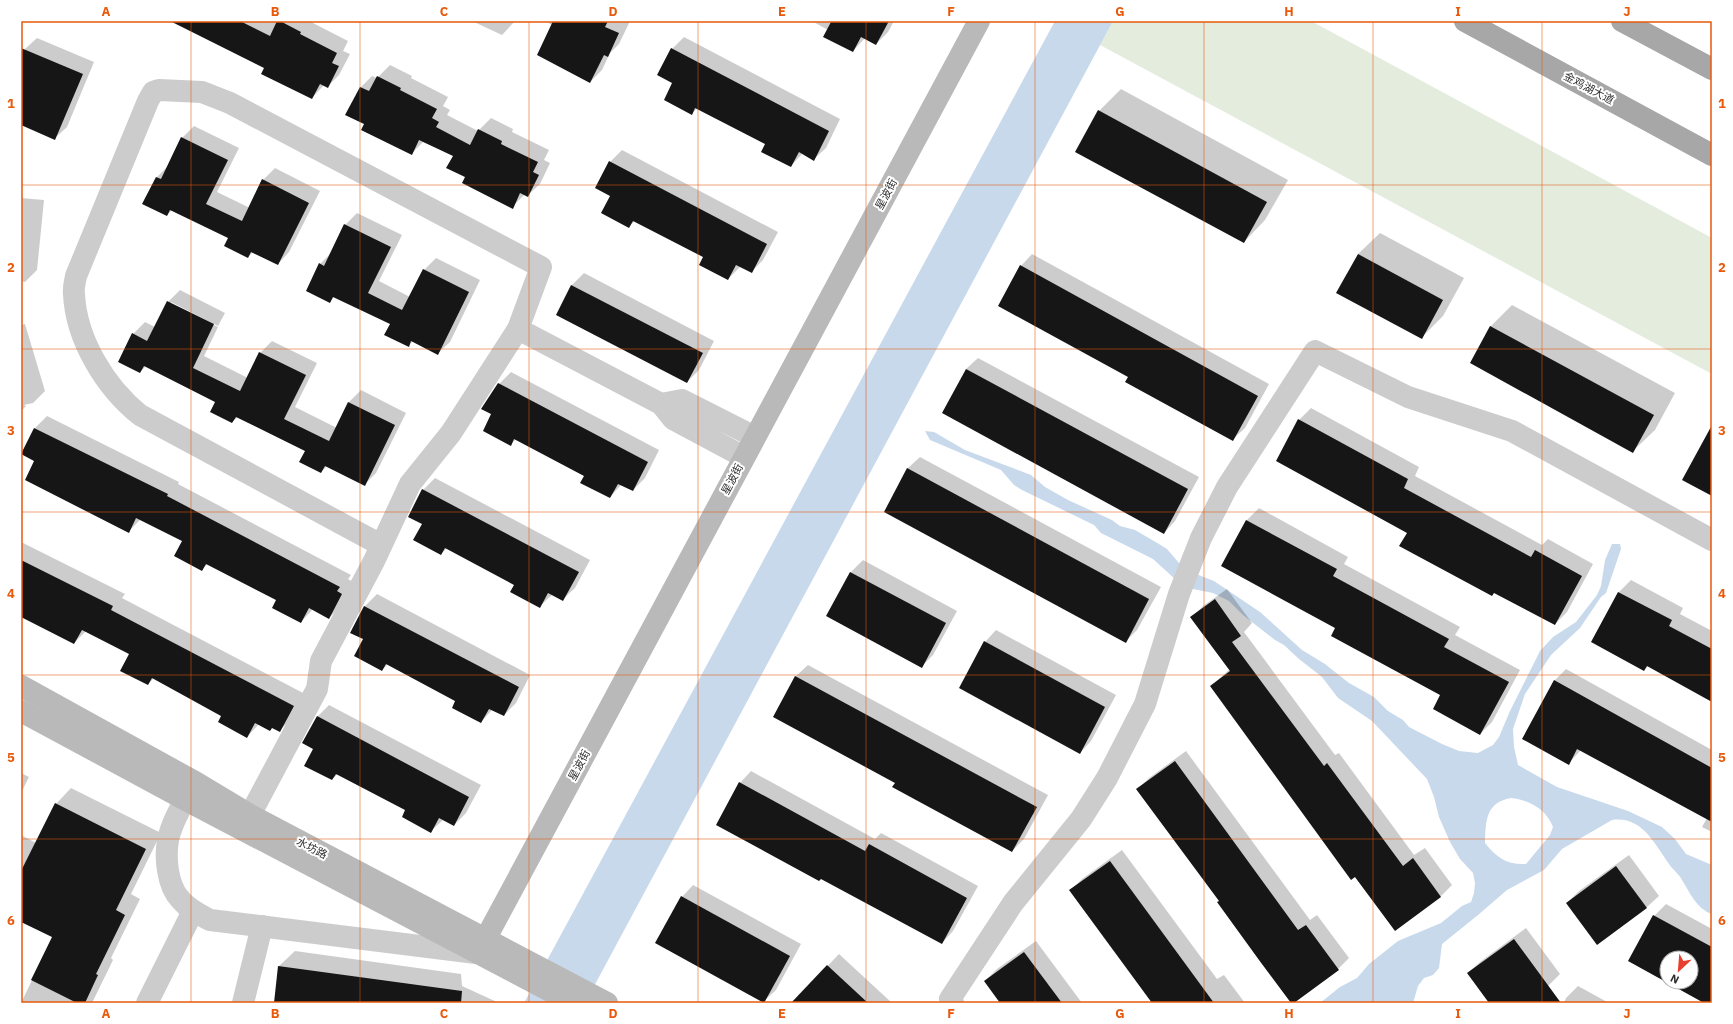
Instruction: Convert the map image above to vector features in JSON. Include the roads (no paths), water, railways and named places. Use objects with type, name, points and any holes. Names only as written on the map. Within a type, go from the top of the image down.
[{"type":"main road","name":"金鸡湖大道","points":[[1465,21],[1712,155]]},
{"type":"main road","points":[[1622,21],[1712,69]]},
{"type":"street","name":"星波街","points":[[482,946],[979,21]]},
{"type":"street","points":[[250,815],[316,689],[321,661],[381,545],[410,484],[451,432],[518,329],[540,267],[230,103],[202,92],[159,90],[153,92],[76,276],[74,294],[77,312],[82,332],[91,353],[116,392],[130,408],[140,416],[381,545]]},
{"type":"street","points":[[518,329],[661,404],[673,419],[744,457]]},
{"type":"street","points":[[952,1003],[950,999],[1001,919],[1025,886],[1081,819],[1111,771],[1145,704],[1179,594],[1194,553],[1227,487],[1315,351],[1408,397],[1512,431],[1712,540]]},
{"type":"street","points":[[661,404],[682,400],[755,437]]},
{"type":"street","name":"水坊路","points":[[21,686],[190,791],[250,815],[482,946]]},
{"type":"street","name":"水坊路","points":[[21,712],[190,791],[530,971],[607,1003]]},
{"type":"street","points":[[190,791],[168,839],[167,860],[172,883],[179,898],[192,911],[210,920],[482,946]]},
{"type":"street","points":[[147,1003],[192,911]]},
{"type":"street","points":[[242,1003],[262,926]]},
{"type":"street","name":"水坊路","points":[[530,971],[573,1003]]},
{"type":"water","points":[[1055,21],[1113,21],[585,1003],[524,1003]]},
{"type":"water","points":[[925,431],[934,432],[965,450],[1031,475],[1045,487],[1068,500],[1112,520],[1120,526],[1135,530],[1159,544],[1167,549],[1179,563],[1196,574],[1214,581],[1260,612],[1302,650],[1325,664],[1349,683],[1374,697],[1388,711],[1403,720],[1409,727],[1459,751],[1478,753],[1493,745],[1499,737],[1510,711],[1540,651],[1553,637],[1576,622],[1597,595],[1601,586],[1605,560],[1612,544],[1620,544],[1621,549],[1606,593],[1601,597],[1580,628],[1551,655],[1525,694],[1513,729],[1514,747],[1518,765],[1557,787],[1628,811],[1662,827],[1675,839],[1686,854],[1712,865],[1712,914],[1707,912],[1694,900],[1681,878],[1646,833],[1631,822],[1612,820],[1562,849],[1544,870],[1507,890],[1442,944],[1439,968],[1433,975],[1424,978],[1418,986],[1413,1003],[1320,1003],[1340,987],[1357,978],[1369,964],[1398,941],[1441,923],[1462,906],[1471,902],[1475,883],[1473,873],[1460,859],[1450,842],[1439,817],[1434,797],[1427,779],[1372,721],[1338,698],[1322,677],[1284,645],[1275,640],[1243,615],[1229,601],[1213,593],[1193,589],[1176,580],[1153,559],[1101,533],[1094,525],[1014,485],[1001,470],[930,440]],"holes":[[[1511,798],[1536,806],[1546,815],[1553,827],[1550,835],[1526,864],[1513,863],[1503,860],[1485,843],[1487,820],[1492,809],[1502,800]]]}]
